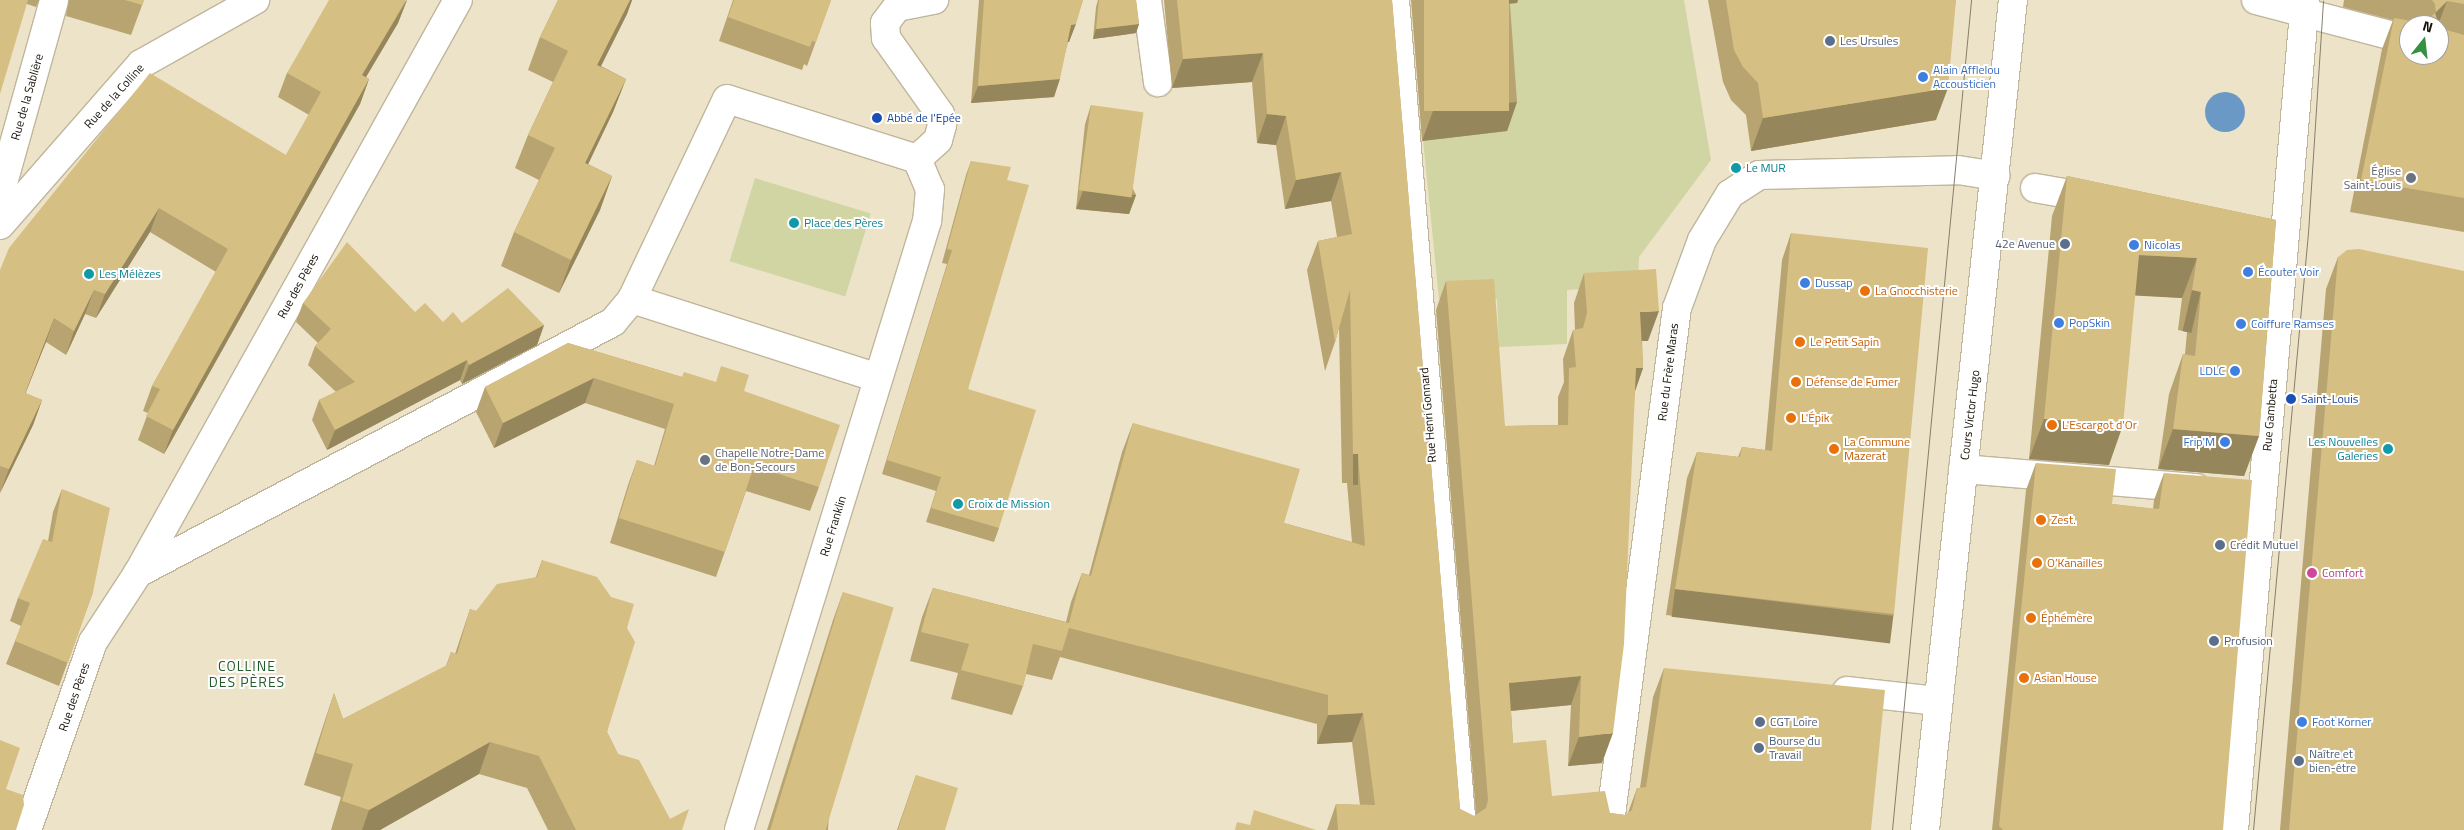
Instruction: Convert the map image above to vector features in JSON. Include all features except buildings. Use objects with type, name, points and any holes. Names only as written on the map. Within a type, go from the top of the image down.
[{"type":"street","name":"Rue de la Sablière","points":[[0,194],[54,0]]},
{"type":"street","name":"Rue de la Colline","points":[[0,226],[141,64],[255,0]]},
{"type":"street","name":"Rue des Pères","points":[[27,830],[93,642],[138,573],[458,0]]},
{"type":"street","points":[[878,378],[632,299],[727,99],[917,159],[938,140],[942,125],[886,38],[885,23],[897,8],[934,0]]},
{"type":"street","points":[[1147,0],[1158,82]]},
{"type":"street","name":"Rue Henri Gonnard","points":[[1395,0],[1462,830]]},
{"type":"street","name":"Cours Victor Hugo","points":[[1925,830],[1996,176],[2013,0]]},
{"type":"street","points":[[2256,0],[2304,7],[2399,37]]},
{"type":"street","name":"Rue Gambetta","points":[[2234,830],[2304,7]]},
{"type":"street","name":"Rue Franklin","points":[[739,830],[927,221],[930,189],[917,159]]},
{"type":"street","name":"Rue du Frère Maras","points":[[1609,830],[1677,308],[1702,240],[1730,194],[1759,175],[1958,170],[1996,176]]},
{"type":"street","points":[[2035,188],[2128,205]]},
{"type":"street","points":[[2258,228],[2286,233]]},
{"type":"street","name":"Rue des Pères","points":[[138,573],[613,322],[632,299]]},
{"type":"street","points":[[1963,469],[2263,493]]},
{"type":"street","points":[[1821,688],[1938,701]]},
{"type":"green space","points":[[1516,0],[1684,0],[1711,160],[1639,257],[1638,285],[1567,290],[1567,344],[1499,347],[1497,299],[1439,299],[1423,140],[1506,131],[1497,4]]},
{"type":"green space","points":[[755,178],[871,213],[845,297],[730,261]]},
{"type":"water","points":[[2229,92],[2236,95],[2242,101],[2245,112],[2244,120],[2236,129],[2229,132],[2221,132],[2214,129],[2206,120],[2205,108],[2208,101],[2217,93]]},
{"type":"tram line","points":[[1892,830],[1971,0]]},
{"type":"tram line","points":[[2253,830],[2308,233],[2323,0]]},
{"type":"place","name":"Les Ursules","points":[[1830,41]]},
{"type":"place","name":"Alain Afflelou Accousticien","points":[[1923,77]]},
{"type":"place","name":"Abbé de l'Epée","points":[[877,118]]},
{"type":"place","name":"Le MUR","points":[[1736,168]]},
{"type":"place","name":"Église Saint-Louis","points":[[2411,178]]},
{"type":"place","name":"Place des Pères","points":[[794,223]]},
{"type":"place","name":"42e Avenue","points":[[2065,244]]},
{"type":"place","name":"Nicolas","points":[[2134,245]]},
{"type":"place","name":"Écouter Voir","points":[[2248,272]]},
{"type":"place","name":"Les Mélèzes","points":[[89,274]]},
{"type":"place","name":"Dussap","points":[[1805,283]]},
{"type":"place","name":"La Gnocchisterie","points":[[1865,291]]},
{"type":"place","name":"PopSkin","points":[[2059,323]]},
{"type":"place","name":"Coiffure Ramses","points":[[2241,324]]},
{"type":"place","name":"Le Petit Sapin","points":[[1800,342]]},
{"type":"place","name":"LDLC","points":[[2235,371]]},
{"type":"place","name":"Défense de Fumer","points":[[1796,382]]},
{"type":"place","name":"Saint-Louis","points":[[2291,399]]},
{"type":"place","name":"L'Épik","points":[[1791,418]]},
{"type":"place","name":"L'Escargot d'Or","points":[[2052,425]]},
{"type":"place","name":"Frip'M","points":[[2225,442]]},
{"type":"place","name":"La Commune Mazerat","points":[[1834,449]]},
{"type":"place","name":"Les Nouvelles Galeries","points":[[2388,449]]},
{"type":"place","name":"Chapelle Notre-Dame de Bon-Secours","points":[[705,460]]},
{"type":"place","name":"Croix de Mission","points":[[958,504]]},
{"type":"place","name":"Zest.","points":[[2041,520]]},
{"type":"place","name":"Crédit Mutuel","points":[[2220,545]]},
{"type":"place","name":"O’Kanailles","points":[[2037,563]]},
{"type":"place","name":"Comfort","points":[[2312,573]]},
{"type":"place","name":"Éphémère","points":[[2031,618]]},
{"type":"place","name":"Profusion","points":[[2214,641]]},
{"type":"place","name":"Asian House","points":[[2024,678]]},
{"type":"place","name":"CGT Loire","points":[[1760,722]]},
{"type":"place","name":"Foot Korner","points":[[2302,722]]},
{"type":"place","name":"Bourse du Travail","points":[[1759,748]]},
{"type":"place","name":"Naître et bien-être","points":[[2299,761]]},
{"type":"district","name":"COLLINE DES PÈRES","points":[[247,674]]}]
